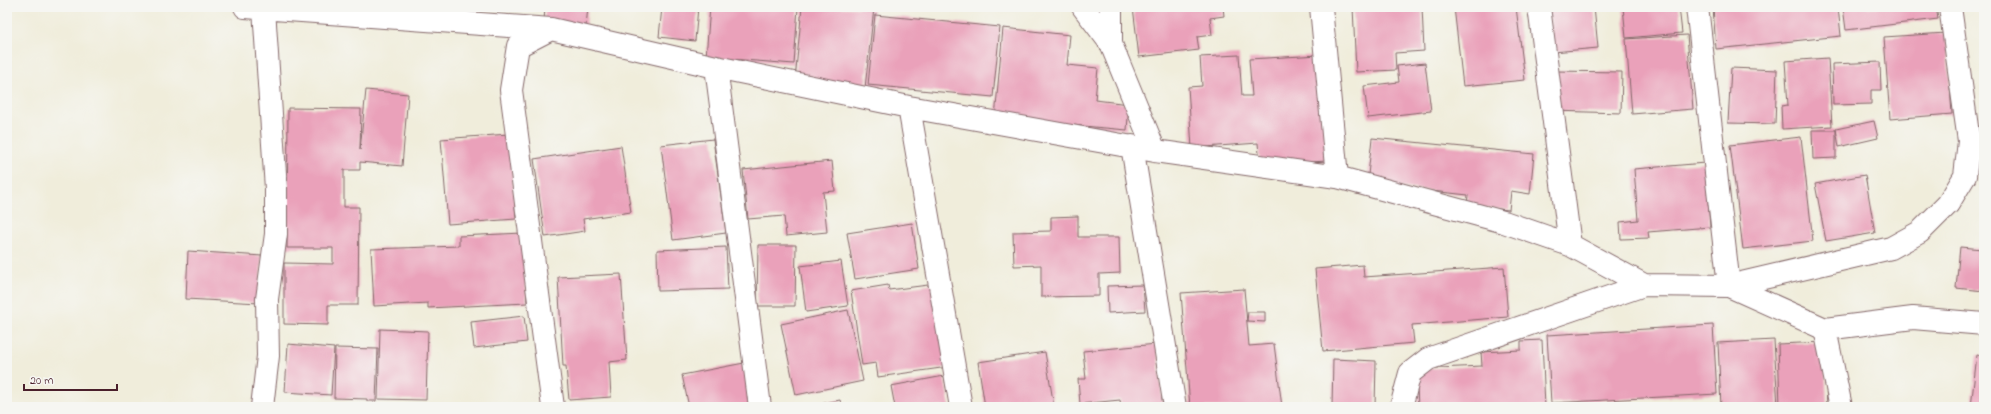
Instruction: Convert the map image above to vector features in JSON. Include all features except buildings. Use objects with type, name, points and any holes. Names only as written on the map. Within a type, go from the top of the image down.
[{"type":"street","points":[[1083,7],[1111,44],[1155,151]]},
{"type":"street","points":[[1111,7],[1111,44]]},
{"type":"street","points":[[1321,7],[1336,177]]},
{"type":"street","points":[[1539,7],[1570,245]]},
{"type":"street","points":[[1697,7],[1729,286]]},
{"type":"street","points":[[1401,407],[1410,373],[1428,359],[1644,285],[1729,286],[1891,248],[1920,232],[1948,204],[1965,176],[1969,141],[1950,7]]},
{"type":"street","points":[[262,407],[268,356],[267,299],[276,234],[276,189],[254,8],[551,30],[716,68],[909,107],[1155,151],[1336,177],[1504,222],[1570,245],[1644,285]]},
{"type":"street","points":[[551,30],[518,46],[511,90],[553,407]]},
{"type":"street","points":[[716,68],[760,407]]},
{"type":"street","points":[[909,107],[961,407]]},
{"type":"street","points":[[1132,146],[1175,407]]},
{"type":"street","points":[[1729,286],[1825,329],[1913,318],[1984,324]]},
{"type":"street","points":[[1825,329],[1841,407]]}]
